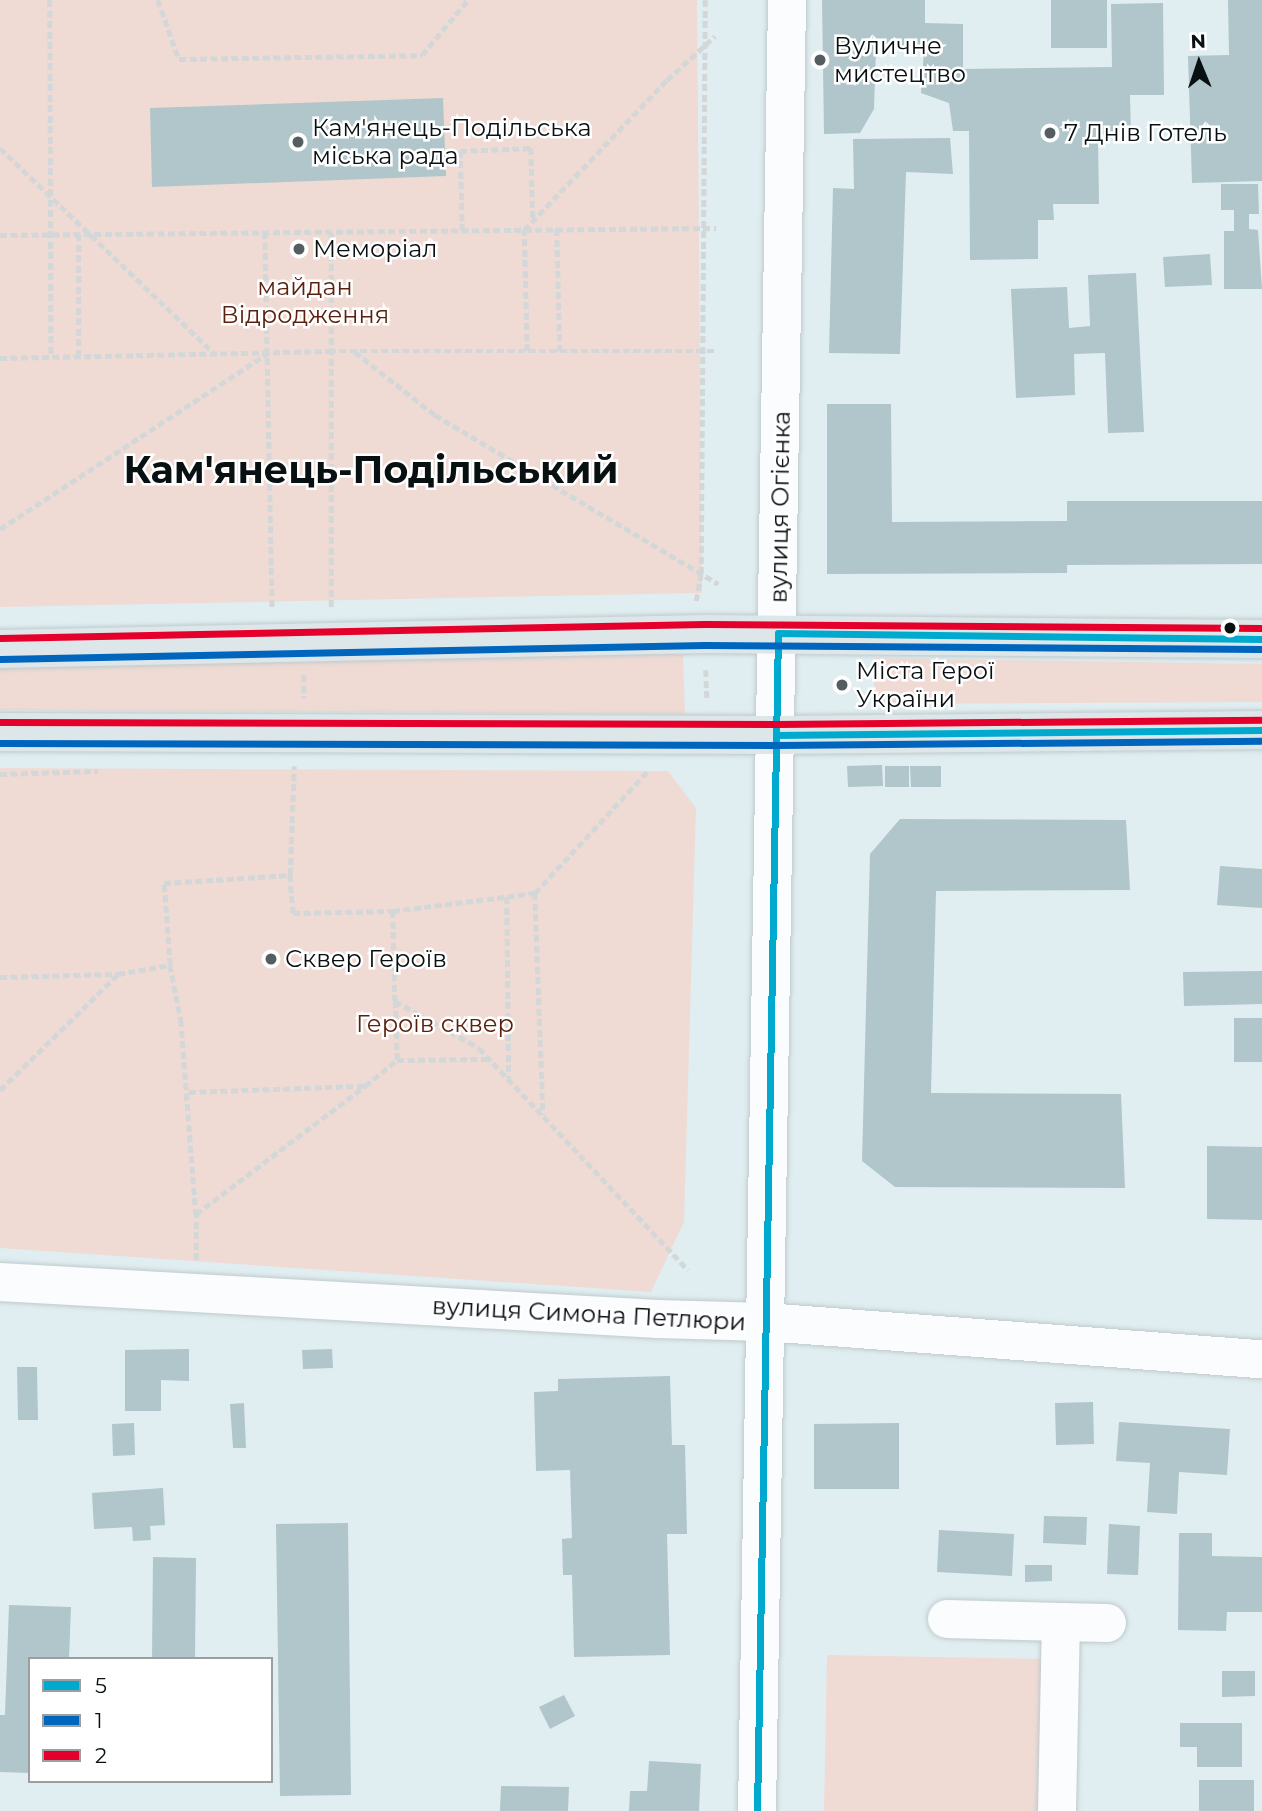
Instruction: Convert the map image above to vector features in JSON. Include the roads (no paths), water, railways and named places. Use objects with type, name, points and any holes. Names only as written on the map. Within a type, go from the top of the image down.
[{"type":"main road","points":[[0,649],[778,633],[1262,639]]},
{"type":"main road","points":[[0,732],[777,735],[1262,730]]},
{"type":"street","name":"вулиця Огієнка","points":[[757,1811],[777,735],[787,0]]},
{"type":"street","name":"вулиця Симона Петлюри","points":[[0,1282],[658,1319],[765,1322],[1262,1359]]},
{"type":"street","points":[[947,1619],[1107,1623]]},
{"type":"street","points":[[1057,1811],[1061,1622]]},
{"type":"place","name":"Вуличне мистецтво","points":[[820,60]]},
{"type":"place","name":"7 Днів Готель","points":[[1050,133]]},
{"type":"place","name":"Кам'янець-Подільська міська рада","points":[[298,142]]},
{"type":"place","name":"Меморіал","points":[[299,249]]},
{"type":"place","name":"Міста Герої України","points":[[842,685]]},
{"type":"place","name":"Сквер Героїв","points":[[271,959]]},
{"type":"district","name":"Кам'янець-Подільський","points":[[371,470]]},
{"type":"park label","name":"майдан Відродження","points":[[305,301]]},
{"type":"park label","name":"Героїв сквер","points":[[435,1024]]}]
